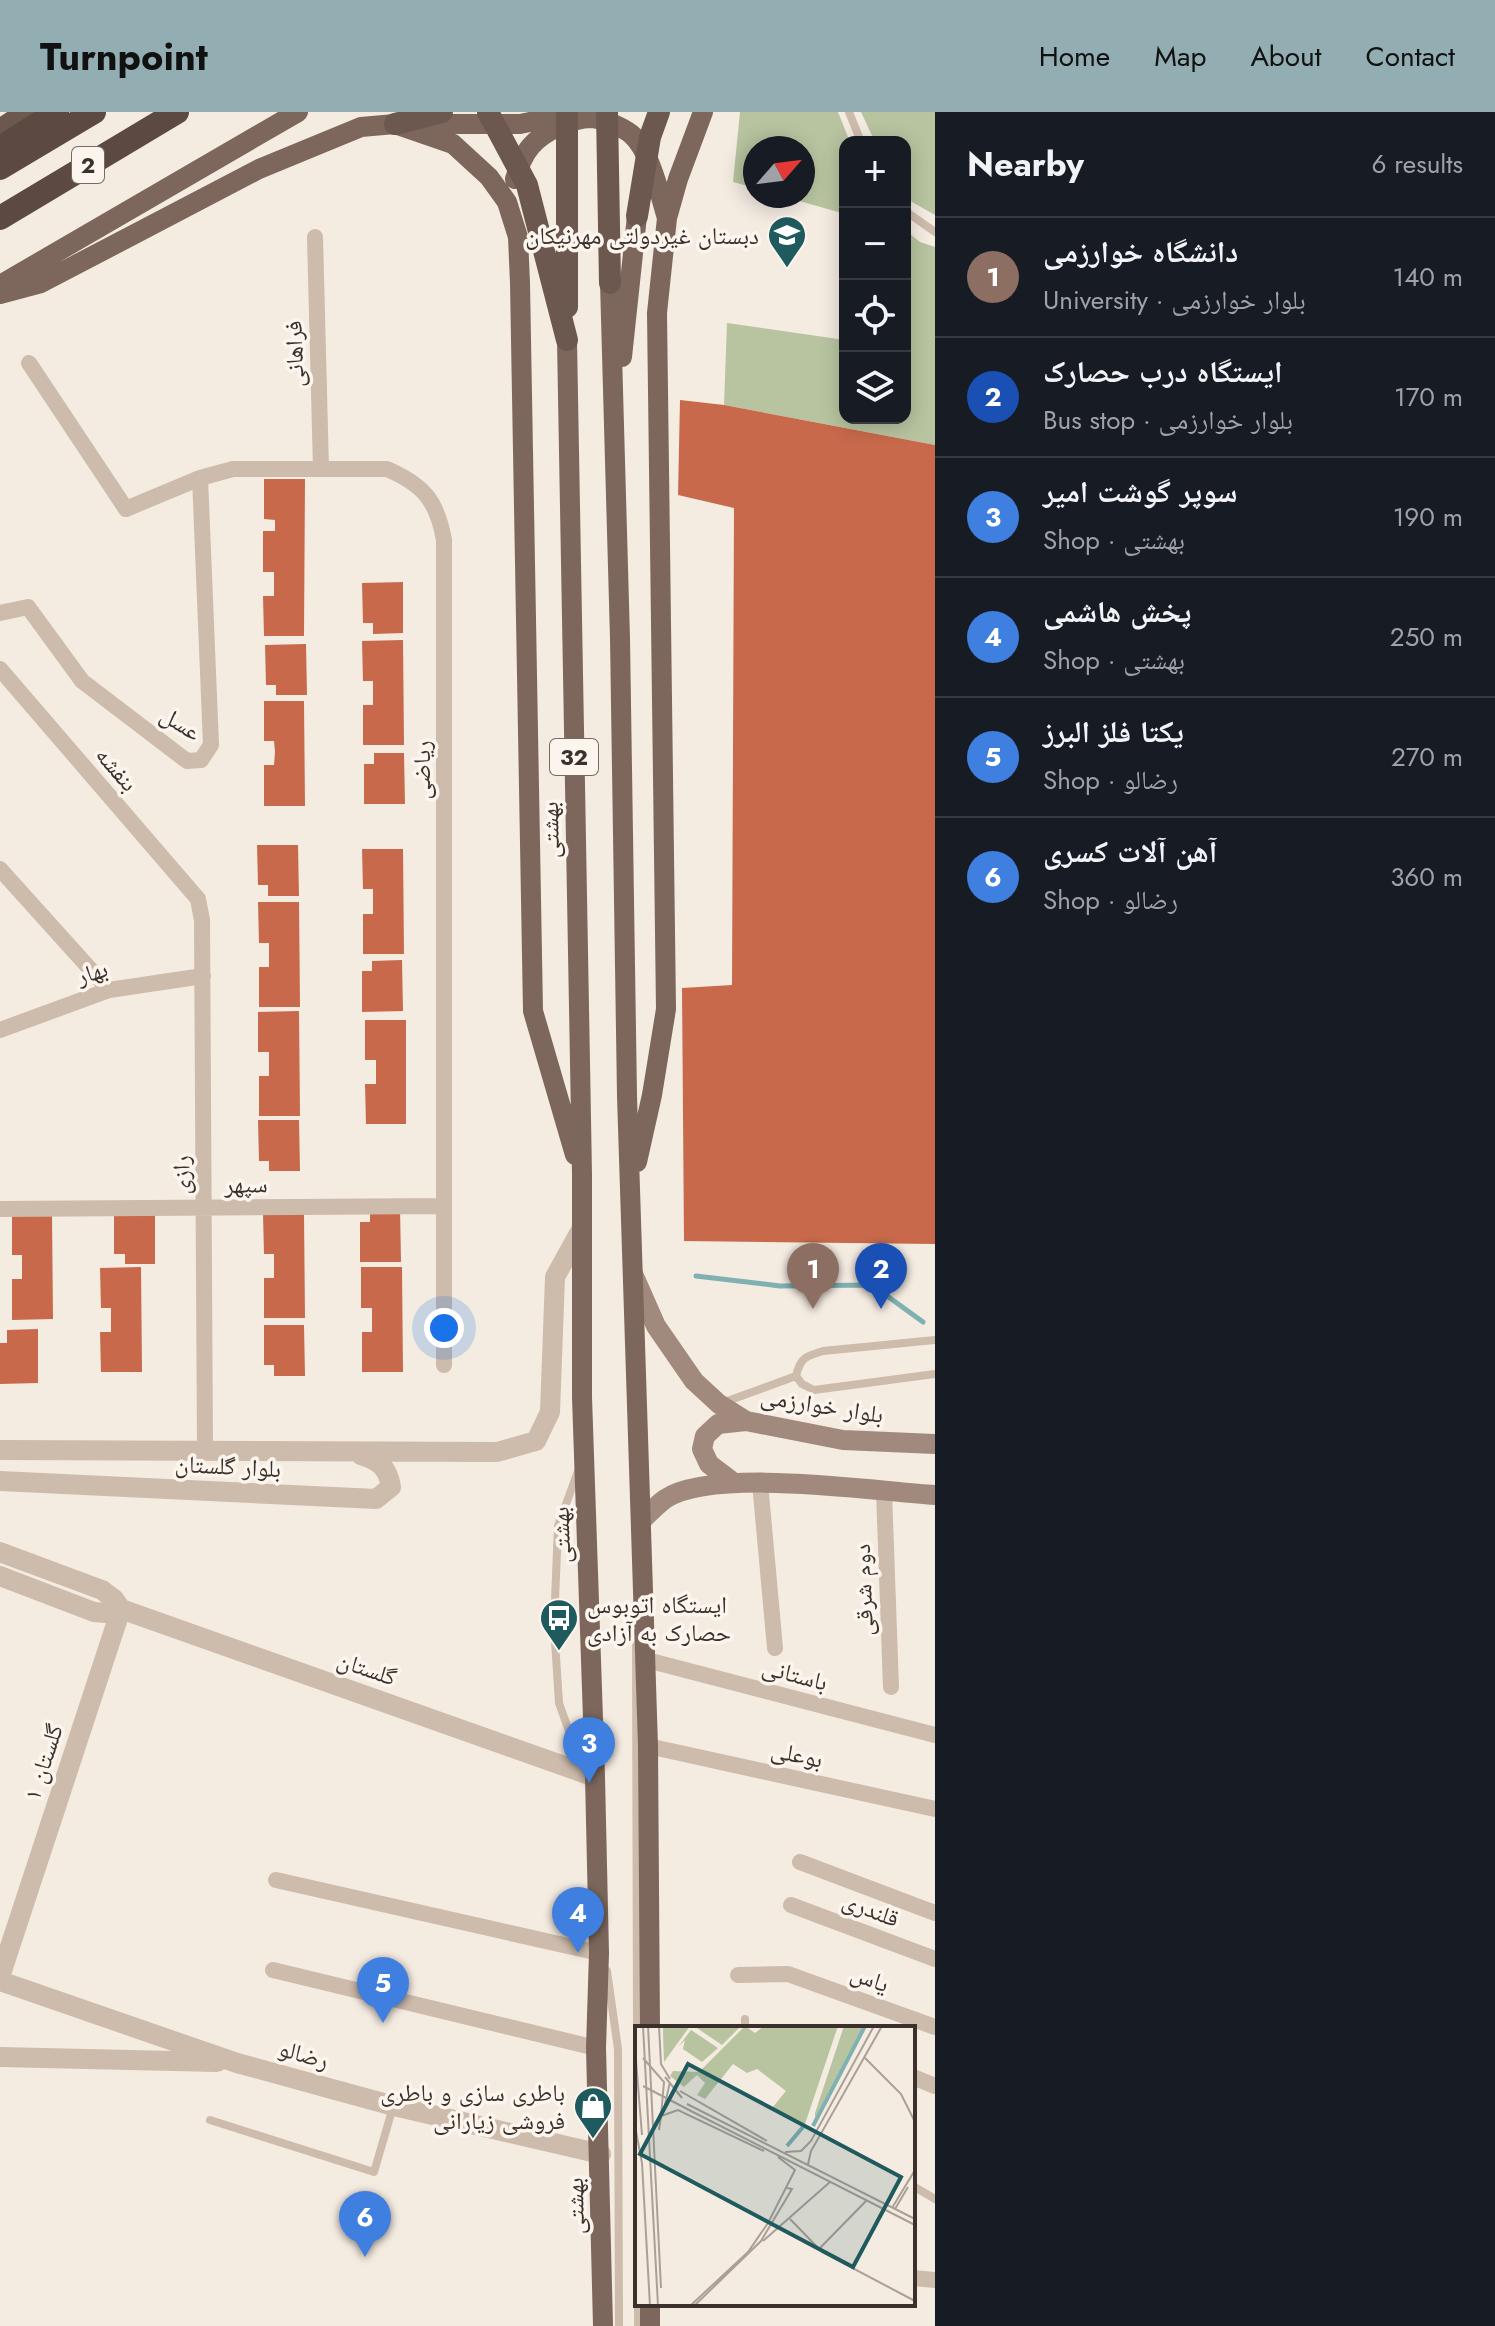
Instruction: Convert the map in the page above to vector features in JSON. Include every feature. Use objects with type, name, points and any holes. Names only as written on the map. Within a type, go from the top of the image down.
[{"type":"highway","points":[[0,130],[27,112]]},
{"type":"highway","points":[[0,148],[57,112]]},
{"type":"highway","name":"2","points":[[0,168],[94,112]]},
{"type":"highway","name":"2","points":[[0,218],[177,112]]},
{"type":"highway","points":[[395,124],[442,112]]},
{"type":"highway","points":[[488,112],[533,202],[567,340]]},
{"type":"highway","name":"32","points":[[567,112],[567,340]]},
{"type":"highway","name":"32","points":[[607,112],[610,283]]},
{"type":"highway","points":[[637,216],[650,137],[659,112]]},
{"type":"main road","points":[[0,285],[298,112]]},
{"type":"main road","points":[[0,294],[41,283],[259,169],[361,127],[520,124],[577,112]]},
{"type":"main road","points":[[631,1189],[652,1095],[666,1009],[657,313],[667,218],[703,112]]},
{"type":"main road","points":[[507,202],[520,163],[530,146],[556,128],[591,118],[611,123],[633,135],[657,183],[667,218]]},
{"type":"main road","points":[[395,124],[453,144],[489,177],[507,202],[518,237],[533,1011],[582,1174]]},
{"type":"main road","points":[[614,420],[637,216]]},
{"type":"main road","name":"32","points":[[610,283],[627,1096],[648,1746],[650,2026]]},
{"type":"main road","name":"بهشتى","points":[[567,340],[582,1174]]},
{"type":"main road","name":"بهشتی","points":[[582,1174],[584,1455],[599,1953],[596,2048],[603,2326]]},
{"type":"main road","name":"بلوار خوارزمی","points":[[633,1273],[656,1326],[694,1381],[719,1404],[746,1421],[843,1440],[935,1444]]},
{"type":"main road","points":[[734,1483],[709,1464],[702,1449],[705,1436],[718,1424],[746,1421]]},
{"type":"main road","points":[[642,1520],[666,1498],[699,1487],[734,1483],[935,1495]]},
{"type":"street","name":"فراهانی","points":[[315,237],[321,469]]},
{"type":"street","name":"ریاضی","points":[[29,363],[126,509],[200,478],[233,469],[387,469],[409,479],[427,495],[440,516],[444,540],[444,1365]]},
{"type":"street","name":"عسل","points":[[0,613],[28,607],[82,681],[187,761],[201,760],[211,745],[200,478]]},
{"type":"street","name":"بنفشه","points":[[0,669],[198,899]]},
{"type":"street","points":[[0,869],[109,990]]},
{"type":"street","name":"رازی","points":[[198,899],[202,920],[203,976],[205,1450]]},
{"type":"street","name":"بهار","points":[[0,1030],[109,990],[203,976]]},
{"type":"street","name":"سپهر","points":[[0,1209],[444,1206]]},
{"type":"street","name":"بلوار گلستان","points":[[0,1450],[497,1452],[536,1441],[550,1412],[555,1277],[582,1228]]},
{"type":"street","name":"بلوار گلستان","points":[[0,1481],[376,1499],[391,1487],[389,1474],[379,1462],[352,1451]]},
{"type":"street","points":[[760,1483],[775,1648]]},
{"type":"street","name":"دوم شرقی","points":[[884,1492],[891,1687]]},
{"type":"street","name":"گلستان","points":[[0,1552],[102,1590],[121,1609]]},
{"type":"street","name":"گلستان","points":[[0,1576],[94,1612],[107,1613],[121,1609],[595,1777]]},
{"type":"street","name":"گلستان ۱","points":[[0,1979],[121,1609]]},
{"type":"street","name":"باستانی","points":[[643,1659],[935,1735]]},
{"type":"street","name":"بوعلی","points":[[648,1746],[935,1809]]},
{"type":"street","points":[[800,1862],[935,1913]]},
{"type":"street","points":[[276,1880],[599,1953]]},
{"type":"street","name":"قلندری","points":[[791,1905],[935,1959]]},
{"type":"street","points":[[273,1970],[596,2048]]},
{"type":"street","name":"یاس","points":[[738,1975],[788,1974],[935,2027]]},
{"type":"street","name":"رضالو","points":[[0,1979],[237,2063],[394,2106],[601,2154]]},
{"type":"street","points":[[0,2057],[237,2063]]},
{"type":"street","points":[[915,2078],[935,2086]]},
{"type":"street","points":[[915,2278],[935,2280]]},
{"type":"lane","points":[[849,112],[859,136]]},
{"type":"lane","points":[[911,215],[935,232]]},
{"type":"lane","points":[[796,1376],[805,1356],[935,1340]]},
{"type":"lane","points":[[796,1376],[802,1384],[814,1390],[935,1374]]},
{"type":"lane","points":[[719,1404],[796,1376]]},
{"type":"lane","points":[[584,1455],[558,1526],[554,1625],[559,1703],[576,1751],[595,1777]]},
{"type":"lane","points":[[637,2026],[635,1653],[642,1586]]},
{"type":"lane","points":[[598,1923],[618,2049],[619,2326]]},
{"type":"lane","points":[[210,2120],[374,2172],[394,2106]]},
{"type":"lane","points":[[915,2187],[935,2199]]},
{"type":"green space","points":[[740,112],[838,112],[848,136],[839,136],[839,212],[815,205],[815,136],[743,136],[743,185],[733,182]]},
{"type":"green space","points":[[861,112],[935,112],[935,215],[911,201],[911,136],[872,136]]},
{"type":"green space","points":[[911,235],[935,247],[935,445],[724,405],[727,323],[839,339],[839,424],[911,424]]},
{"type":"building","points":[[680,400],[724,405],[935,445],[935,1244],[684,1241],[682,988],[732,985],[734,508],[678,495]]},
{"type":"building","points":[[264,479],[305,479],[304,636],[264,636],[263,596],[274,596],[274,572],[263,572],[263,531],[275,531],[275,520],[264,519]]},
{"type":"building","points":[[403,582],[403,633],[373,634],[373,623],[363,623],[362,583]]},
{"type":"building","points":[[403,640],[404,745],[363,745],[363,705],[373,705],[373,681],[363,681],[362,641]]},
{"type":"building","points":[[306,644],[307,695],[276,695],[276,685],[266,685],[265,645]]},
{"type":"building","points":[[264,701],[304,701],[305,806],[264,806],[264,765],[274,765],[275,752],[274,741],[264,741]]},
{"type":"building","points":[[374,753],[404,753],[405,804],[364,804],[364,764],[374,764]]},
{"type":"building","points":[[257,845],[298,845],[299,896],[268,896],[268,885],[258,885]]},
{"type":"building","points":[[362,849],[403,849],[404,954],[363,954],[363,914],[373,914],[373,889],[363,889]]},
{"type":"building","points":[[258,902],[299,902],[300,1007],[259,1007],[259,967],[269,967],[269,943],[259,943]]},
{"type":"building","points":[[402,960],[403,1011],[362,1012],[362,971],[372,971],[372,961]]},
{"type":"building","points":[[299,1011],[300,1116],[259,1116],[259,1076],[269,1076],[269,1052],[258,1052],[258,1012]]},
{"type":"building","points":[[365,1020],[406,1020],[406,1124],[366,1124],[365,1084],[376,1084],[376,1060],[365,1060]]},
{"type":"building","points":[[258,1120],[299,1120],[300,1171],[269,1171],[269,1161],[259,1161]]},
{"type":"building","points":[[370,1208],[400,1208],[401,1262],[360,1262],[360,1222],[370,1222]]},
{"type":"building","points":[[114,1213],[155,1213],[155,1264],[125,1264],[125,1254],[114,1254]]},
{"type":"building","points":[[304,1213],[305,1318],[264,1318],[264,1278],[274,1278],[274,1254],[264,1254],[263,1214]]},
{"type":"building","points":[[52,1214],[53,1319],[12,1320],[12,1279],[22,1279],[22,1255],[12,1255],[12,1215]]},
{"type":"building","points":[[141,1267],[142,1372],[101,1372],[100,1332],[111,1332],[111,1308],[101,1308],[100,1268]]},
{"type":"building","points":[[361,1267],[402,1267],[403,1372],[362,1372],[362,1332],[372,1332],[372,1308],[361,1308]]},
{"type":"building","points":[[264,1325],[304,1325],[305,1376],[274,1376],[274,1365],[264,1365]]},
{"type":"building","points":[[38,1329],[38,1383],[0,1384],[0,1343],[7,1343],[7,1330]]},
{"type":"waterway","points":[[696,1276],[780,1286],[872,1285],[923,1322]]},
{"type":"place","name":"دبستان غیردولتی مهرنیکان","points":[[787,269]]},
{"type":"place","name":"دانشگاه خوارزمی","points":[[813,1309]]},
{"type":"place","name":"ایستگاه درب حصارک","points":[[881,1309]]},
{"type":"place","name":"ایستگاه اتوبوس حصارک به آزادی","points":[[559,1652]]},
{"type":"place","name":"سوپر گوشت امیر","points":[[589,1783]]},
{"type":"place","name":"پخش هاشمی","points":[[578,1953]]},
{"type":"place","name":"یکتا فلز البرز","points":[[383,2023]]},
{"type":"place","name":"باطری سازی و باطری فروشی زیارانی","points":[[593,2140]]},
{"type":"place","name":"آهن آلات کسری","points":[[365,2257]]}]
